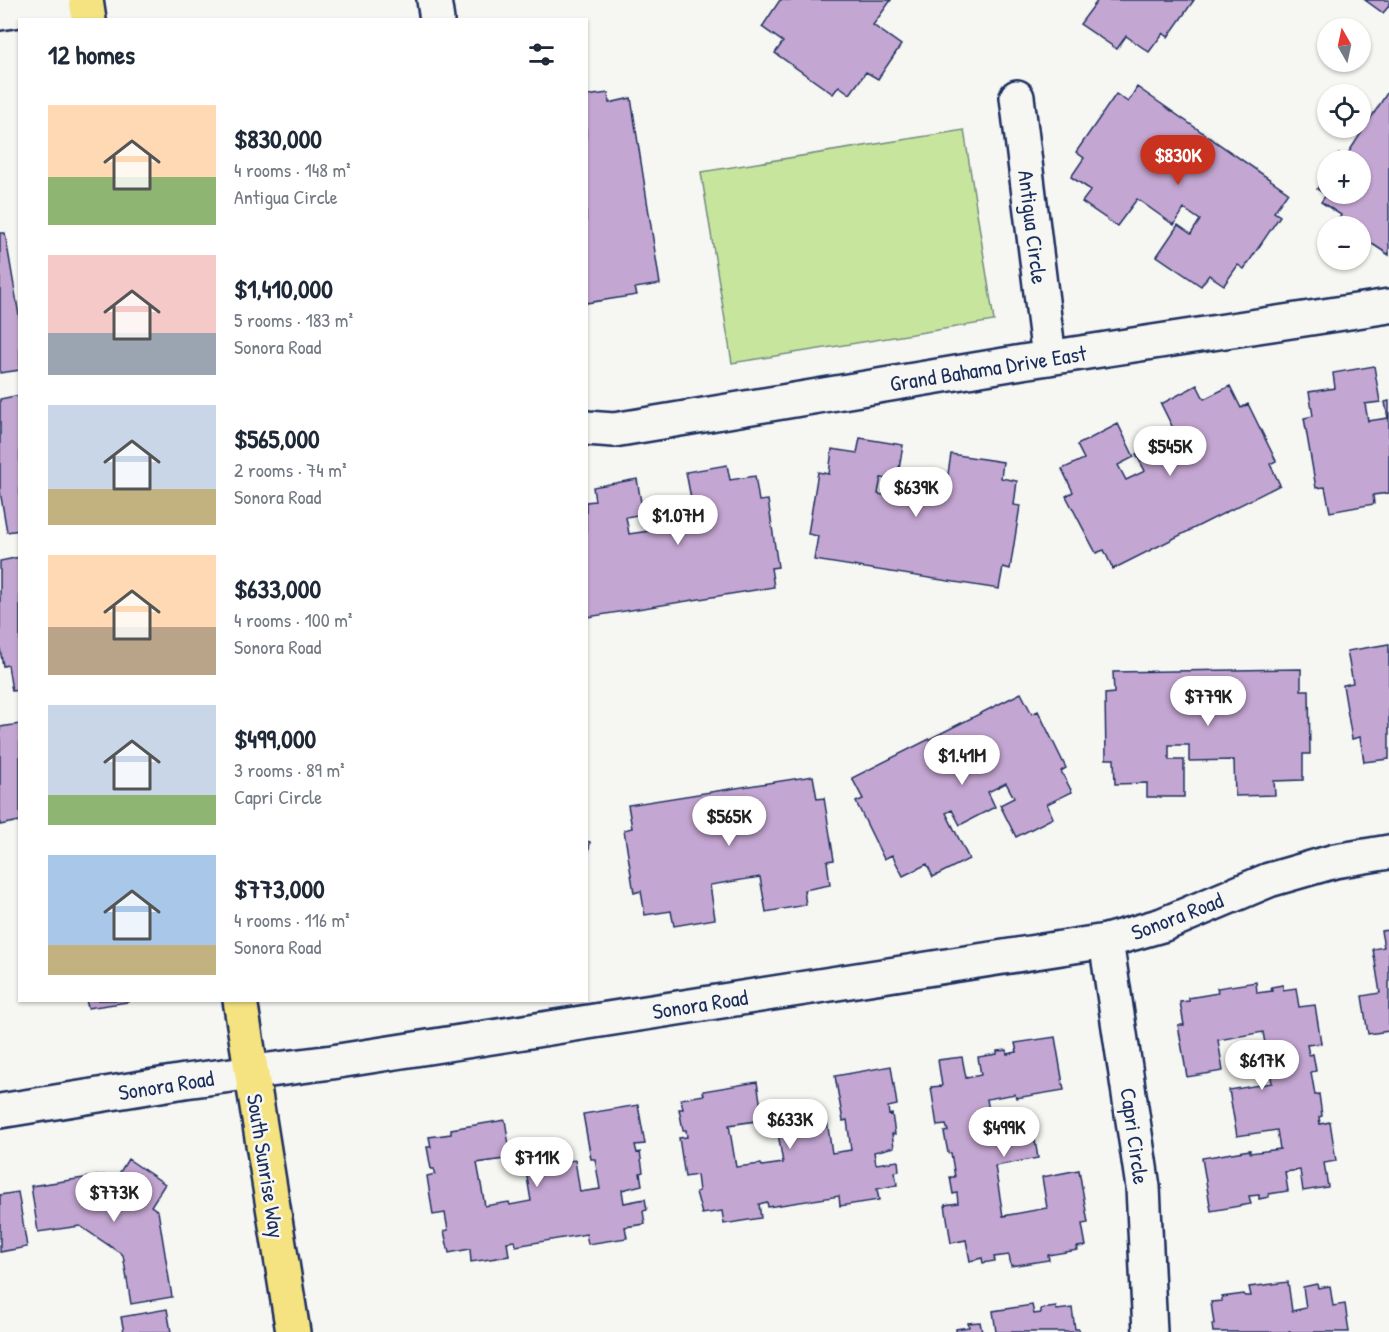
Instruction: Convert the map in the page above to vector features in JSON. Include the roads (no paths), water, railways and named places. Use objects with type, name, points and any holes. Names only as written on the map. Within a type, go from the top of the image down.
[{"type":"main road","points":[[86,0],[89,18]]},
{"type":"main road","name":"South Sunrise Way","points":[[240,1002],[293,1332]]},
{"type":"street","points":[[0,13],[86,0]]},
{"type":"street","points":[[434,0],[437,18]]},
{"type":"street","name":"Antigua Circle","points":[[1017,97],[1049,358]]},
{"type":"street","name":"Grand Bahama Drive East","points":[[588,428],[614,430],[1049,358],[1389,306]]},
{"type":"street","name":"Sonora Road","points":[[0,1112],[251,1071],[343,1060],[1106,941],[1162,925],[1269,880],[1335,861],[1389,852]]},
{"type":"street","name":"Capri Circle","points":[[1106,941],[1143,1187],[1150,1332]]}]
